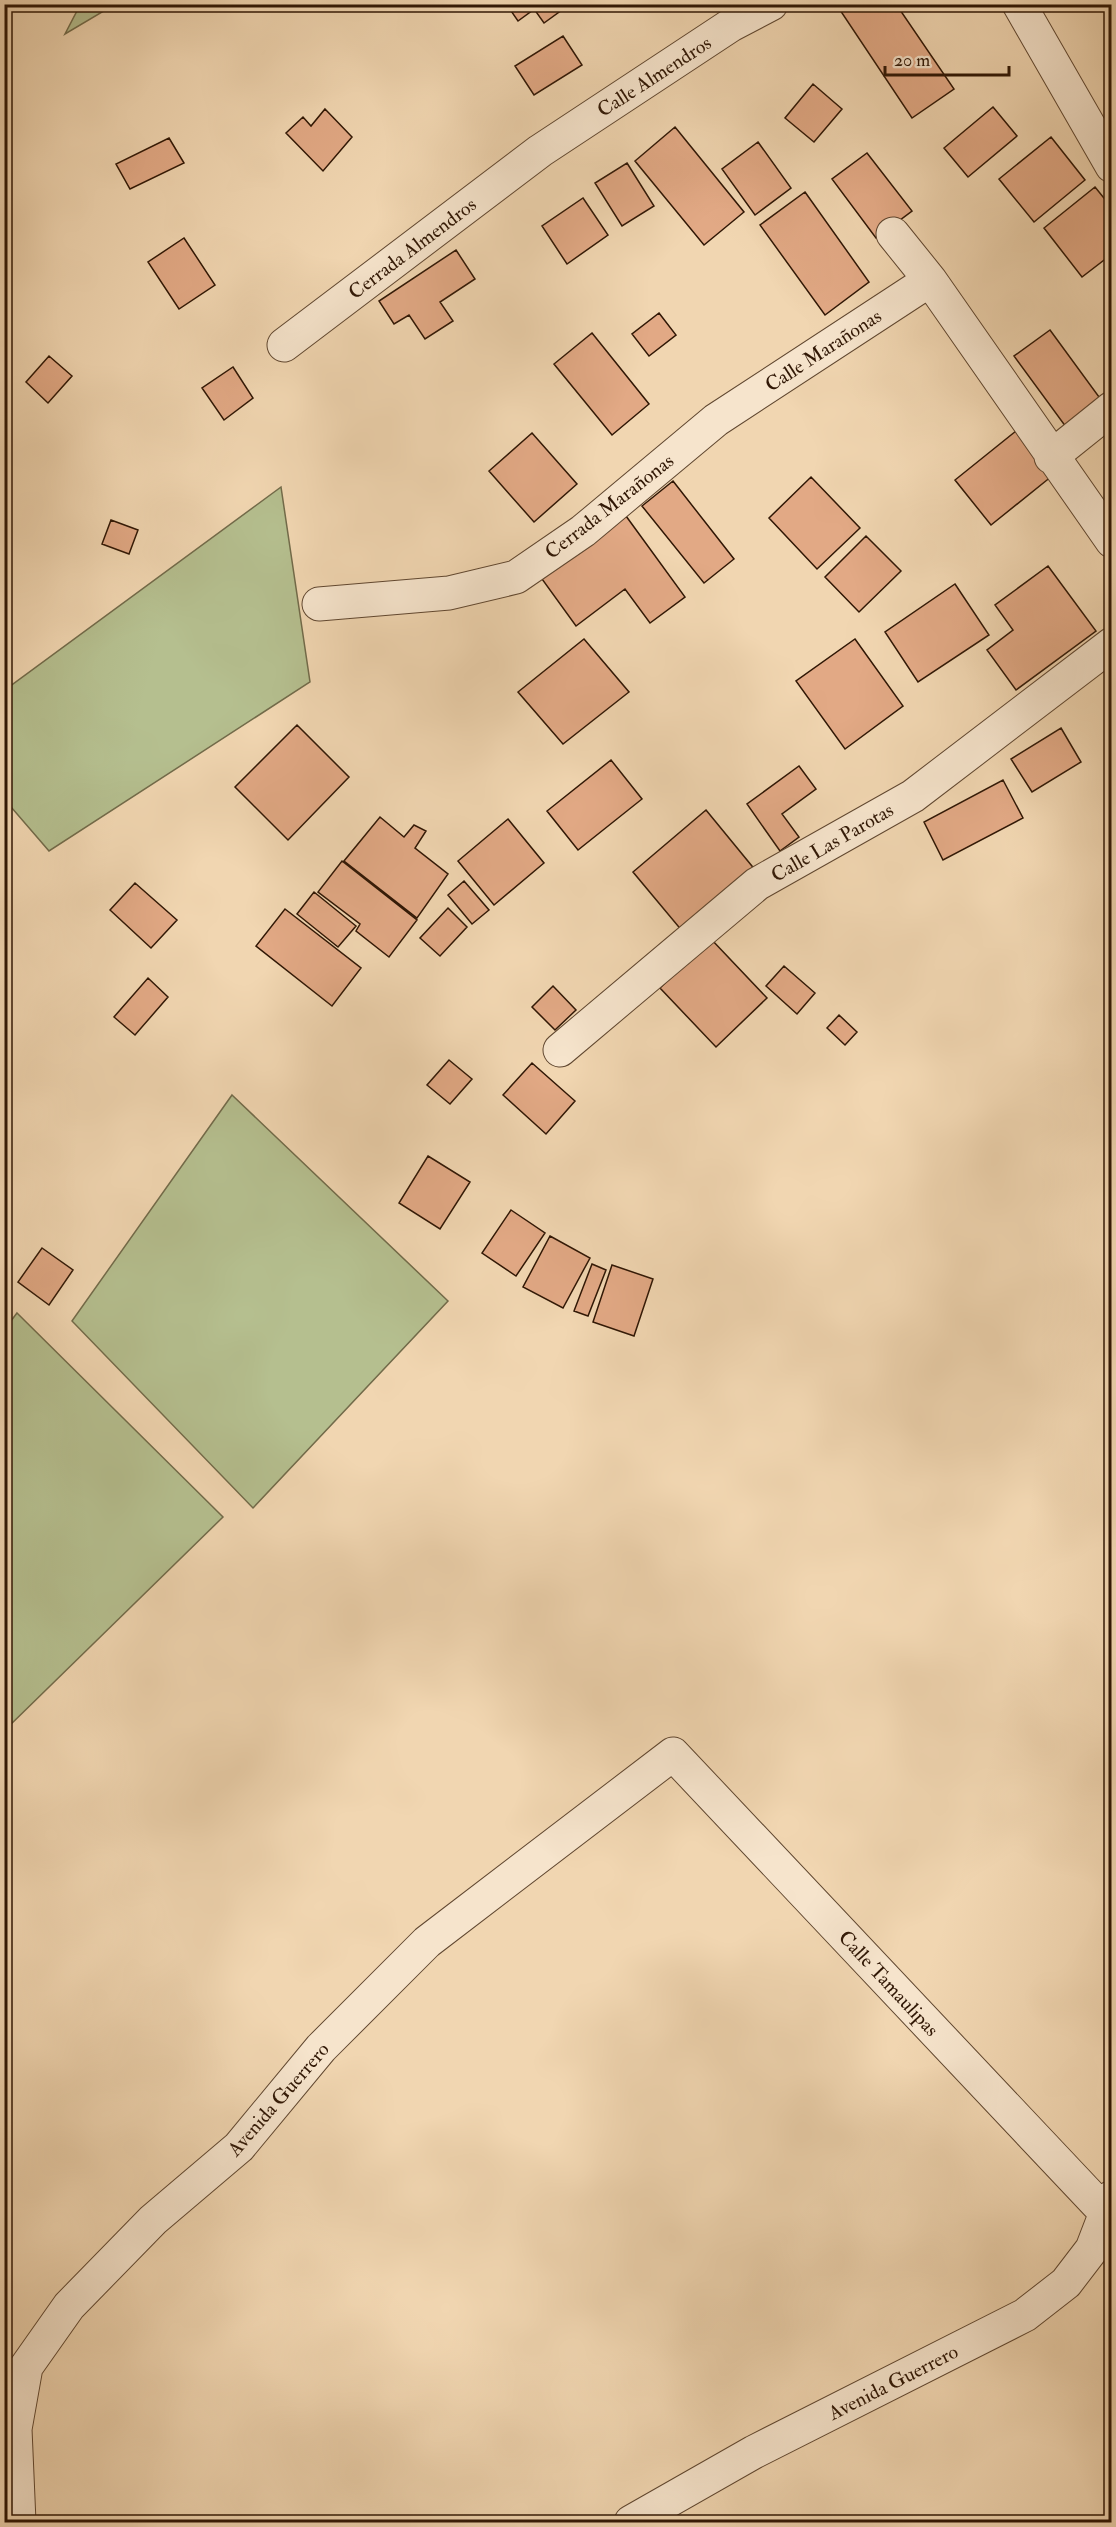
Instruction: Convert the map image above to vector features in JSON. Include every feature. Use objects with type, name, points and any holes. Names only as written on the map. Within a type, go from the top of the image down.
[{"type":"street","name":"Calle Almendros","points":[[540,151],[731,25],[771,4]]},
{"type":"street","points":[[1019,4],[1112,166]]},
{"type":"street","name":"Cerrada Almendros","points":[[284,345],[540,151]]},
{"type":"street","points":[[893,234],[930,280],[1112,541]]},
{"type":"street","name":"Calle Marañonas","points":[[716,420],[930,280]]},
{"type":"street","points":[[1052,457],[1112,408]]},
{"type":"street","name":"Cerrada Marañonas","points":[[319,604],[449,593],[516,577],[583,531],[716,420]]},
{"type":"street","name":"Calle Las Parotas","points":[[560,1050],[757,885],[913,796],[1112,644]]},
{"type":"street","name":"Calle Tamaulipas","points":[[673,1754],[1108,2204]]},
{"type":"street","name":"Avenida Guerrero","points":[[19,2523],[15,2429],[26,2367],[69,2306],[153,2220],[239,2147],[321,2048],[427,1942],[673,1754]]},
{"type":"street","name":"Avenida Guerrero","points":[[631,2523],[754,2452],[1024,2315],[1066,2283],[1092,2248],[1108,2204]]},
{"type":"green space","points":[[80,4],[114,5],[65,34]]},
{"type":"green space","points":[[281,487],[310,682],[49,851],[5,800],[5,690]]},
{"type":"green space","points":[[232,1095],[448,1301],[253,1508],[72,1321]]},
{"type":"green space","points":[[17,1313],[223,1517],[5,1730],[4,1330]]},
{"type":"building","points":[[529,4],[533,10],[518,21],[507,5]]},
{"type":"building","points":[[540,4],[564,4],[566,7],[544,23],[534,9]]},
{"type":"building","points":[[836,4],[896,4],[954,89],[912,118]]},
{"type":"building","points":[[563,36],[582,65],[534,95],[515,66]]},
{"type":"building","points":[[813,84],[842,109],[814,142],[785,118]]},
{"type":"building","points":[[993,107],[1017,136],[968,177],[944,148]]},
{"type":"building","points":[[325,109],[352,137],[323,171],[286,133],[303,117],[311,126]]},
{"type":"building","points":[[675,127],[744,212],[704,245],[635,161]]},
{"type":"building","points":[[1051,137],[1085,180],[1034,222],[999,179]]},
{"type":"building","points":[[169,138],[184,163],[130,189],[116,164]]},
{"type":"building","points":[[758,142],[791,188],[755,215],[722,169]]},
{"type":"building","points":[[867,153],[912,211],[876,238],[832,179]]},
{"type":"building","points":[[627,163],[654,206],[622,226],[595,183]]},
{"type":"building","points":[[1095,187],[1112,208],[1112,254],[1082,277],[1044,228]]},
{"type":"building","points":[[805,192],[869,282],[825,315],[760,225]]},
{"type":"building","points":[[583,198],[608,235],[567,264],[542,226]]},
{"type":"building","points":[[184,238],[215,285],[179,309],[148,262]]},
{"type":"building","points":[[456,250],[475,279],[440,302],[453,321],[425,339],[409,315],[394,324],[379,301]]},
{"type":"building","points":[[659,313],[676,335],[649,356],[632,334]]},
{"type":"building","points":[[1050,330],[1102,401],[1066,427],[1014,356]]},
{"type":"building","points":[[592,333],[649,404],[612,435],[554,364]]},
{"type":"building","points":[[49,356],[72,376],[48,403],[26,382]]},
{"type":"building","points":[[233,367],[253,398],[224,420],[202,388]]},
{"type":"building","points":[[1016,431],[1052,476],[991,525],[955,480]]},
{"type":"building","points":[[532,433],[577,484],[534,522],[489,471]]},
{"type":"building","points":[[811,477],[860,528],[817,569],[769,518]]},
{"type":"building","points":[[673,481],[734,559],[704,583],[642,506]]},
{"type":"building","points":[[626,516],[685,597],[650,623],[625,589],[576,626],[542,579]]},
{"type":"building","points":[[111,520],[138,530],[129,554],[102,544]]},
{"type":"building","points":[[866,536],[901,571],[859,612],[825,577]]},
{"type":"building","points":[[1048,566],[1096,631],[1016,690],[987,650],[1013,630],[995,605]]},
{"type":"building","points":[[955,584],[989,635],[918,682],[885,632]]},
{"type":"building","points":[[584,639],[629,692],[563,744],[518,692]]},
{"type":"building","points":[[855,639],[903,706],[845,749],[796,681]]},
{"type":"building","points":[[297,725],[349,777],[288,840],[235,787]]},
{"type":"building","points":[[1061,728],[1081,762],[1032,792],[1011,759]]},
{"type":"building","points":[[611,760],[642,799],[578,850],[547,811]]},
{"type":"building","points":[[799,766],[816,789],[782,814],[799,837],[780,851],[747,804]]},
{"type":"building","points":[[1003,780],[1023,818],[943,860],[924,822]]},
{"type":"building","points":[[706,810],[756,871],[683,932],[633,872]]},
{"type":"building","points":[[380,817],[404,837],[414,825],[426,831],[415,848],[448,874],[417,918],[344,861]]},
{"type":"building","points":[[508,819],[544,863],[494,905],[458,861]]},
{"type":"building","points":[[342,861],[417,920],[389,957],[356,931],[360,924],[318,892]]},
{"type":"building","points":[[464,881],[489,910],[472,924],[448,895]]},
{"type":"building","points":[[135,883],[177,920],[151,948],[110,910]]},
{"type":"building","points":[[314,892],[356,926],[338,947],[297,914]]},
{"type":"building","points":[[448,908],[467,927],[440,956],[420,938]]},
{"type":"building","points":[[285,909],[361,968],[332,1006],[256,946]]},
{"type":"building","points":[[711,939],[767,998],[716,1047],[660,988]]},
{"type":"building","points":[[784,966],[815,993],[797,1014],[766,986]]},
{"type":"building","points":[[148,978],[168,997],[135,1035],[114,1017]]},
{"type":"building","points":[[553,986],[576,1010],[555,1030],[532,1007]]},
{"type":"building","points":[[839,1015],[857,1032],[845,1045],[827,1028]]},
{"type":"building","points":[[449,1060],[472,1079],[450,1104],[427,1085]]},
{"type":"building","points":[[532,1063],[575,1101],[546,1134],[503,1095]]},
{"type":"building","points":[[428,1156],[470,1182],[440,1229],[399,1203]]},
{"type":"building","points":[[511,1210],[545,1233],[516,1276],[482,1253]]},
{"type":"building","points":[[550,1236],[590,1258],[563,1308],[523,1287]]},
{"type":"building","points":[[42,1248],[73,1270],[49,1305],[18,1282]]},
{"type":"building","points":[[592,1264],[606,1270],[588,1316],[574,1311]]},
{"type":"building","points":[[612,1265],[653,1279],[634,1336],[593,1322]]}]
